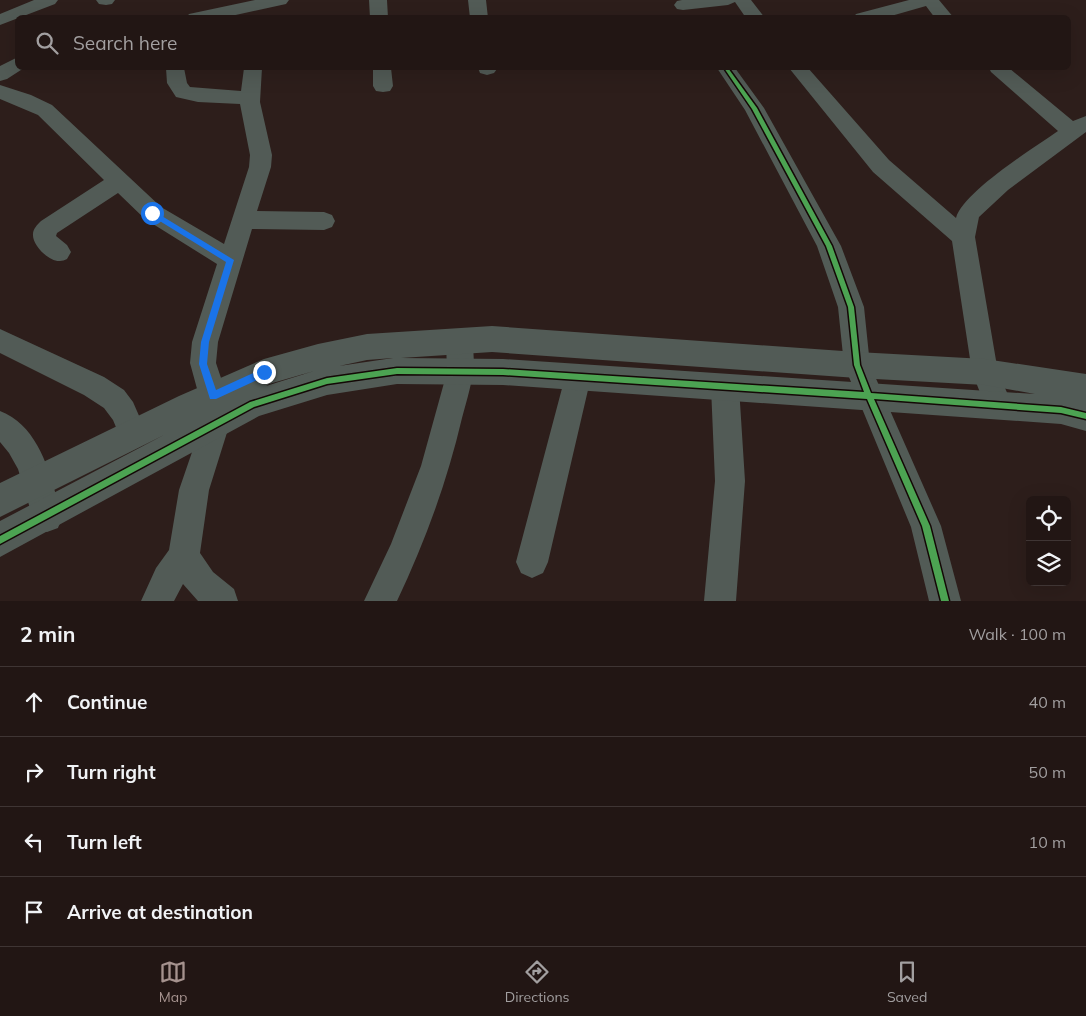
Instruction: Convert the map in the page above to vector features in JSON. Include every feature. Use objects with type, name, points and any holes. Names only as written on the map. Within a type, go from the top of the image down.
[{"type":"street","points":[[0,20],[48,0]]},
{"type":"street","points":[[208,15],[274,0]]},
{"type":"street","points":[[266,15],[274,0]]},
{"type":"street","points":[[378,0],[379,15]]},
{"type":"street","points":[[477,0],[479,15]]},
{"type":"street","points":[[685,7],[728,0]]},
{"type":"street","points":[[742,0],[754,15]]},
{"type":"street","points":[[873,15],[929,0],[942,15]]},
{"type":"street","points":[[0,75],[15,65]]},
{"type":"street","points":[[174,70],[176,83],[183,92],[198,95],[250,98]]},
{"type":"street","points":[[158,601],[167,579],[184,557],[194,490],[215,410],[203,364],[205,342],[261,160],[250,98],[254,70]]},
{"type":"street","points":[[727,70],[754,108],[829,246],[851,307],[857,365],[926,526],[945,601]]},
{"type":"street","points":[[800,70],[881,166],[963,237]]},
{"type":"street","points":[[998,404],[985,372],[963,237],[969,213],[1000,184],[1081,127],[1001,70]]},
{"type":"street","points":[[0,92],[24,100],[44,110],[159,217],[230,260]]},
{"type":"street","points":[[59,252],[45,240],[44,233],[48,227],[119,180]]},
{"type":"street","points":[[243,220],[324,221]]},
{"type":"street","points":[[0,540],[47,517],[215,410],[264,372],[318,357],[367,348],[492,339],[857,365],[985,372],[1086,388]]},
{"type":"street","points":[[0,340],[94,386],[114,399],[123,411],[133,434]]},
{"type":"street","points":[[380,601],[404,552],[436,466],[460,372],[459,341]]},
{"type":"street","points":[[0,500],[133,434],[215,410],[252,404],[327,381],[397,372],[503,372],[998,404],[1061,410],[1086,416]]},
{"type":"street","points":[[532,562],[578,377]]},
{"type":"street","points":[[720,601],[730,480],[725,387]]},
{"type":"street","points":[[0,424],[19,440],[28,454],[47,517]]},
{"type":"street","points":[[184,557],[202,583],[222,601]]},
{"type":"cycle path","points":[[727,70],[754,108],[829,246],[851,307],[857,365],[926,526],[945,601]]},
{"type":"cycle path","points":[[0,540],[252,404],[327,381],[397,371],[503,372],[904,398],[1061,410],[1086,416]]},
{"type":"route","points":[[152,213],[230,260],[205,342],[203,364],[213,396],[264,372]]}]
